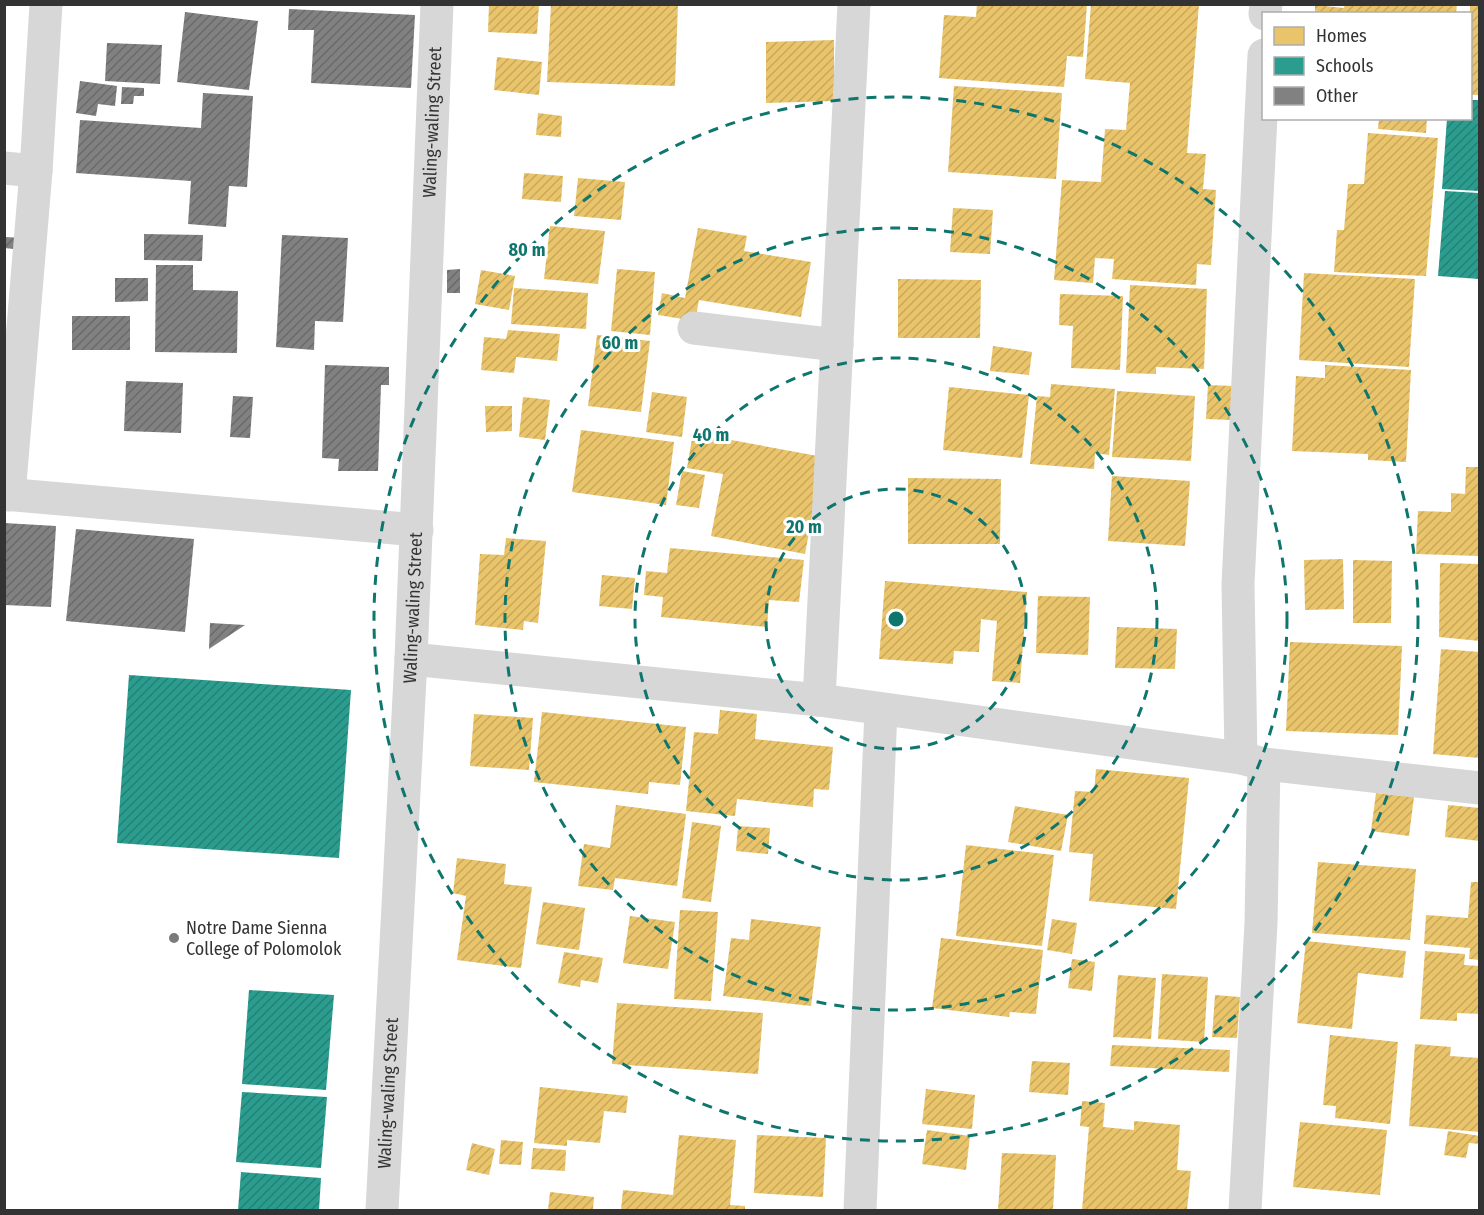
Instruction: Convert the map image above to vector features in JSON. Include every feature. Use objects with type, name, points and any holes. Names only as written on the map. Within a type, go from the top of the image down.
[{"type":"street","points":[[46,4],[20,169],[7,494],[417,530]]},
{"type":"street","name":"Waling-waling Street","points":[[382,1210],[417,530],[437,4]]},
{"type":"street","points":[[819,700],[854,4]]},
{"type":"street","points":[[1245,1210],[1262,923],[1238,584],[1262,76]]},
{"type":"street","points":[[694,328],[837,345]]},
{"type":"street","points":[[411,659],[819,700],[1252,761],[1479,788]]},
{"type":"street","points":[[860,1210],[881,710]]},
{"type":"building: Homes","points":[[489,4],[539,4],[537,34],[488,32]]},
{"type":"building: Homes","points":[[551,4],[678,4],[675,86],[547,82]]},
{"type":"building: Homes","points":[[977,4],[1087,4],[1083,57],[1067,56],[1064,87],[939,78],[944,15],[976,17]]},
{"type":"building: Homes","points":[[1091,4],[1199,4],[1187,153],[1206,154],[1203,189],[1216,190],[1211,265],[1197,264],[1196,285],[1112,279],[1114,259],[1095,258],[1093,283],[1054,280],[1062,180],[1101,182],[1105,129],[1126,130],[1130,83],[1085,79]]},
{"type":"building: Homes","points":[[1345,4],[1457,4],[1456,12],[1315,12],[1315,5],[1344,8]]},
{"type":"building: Homes","points":[[1470,6],[1480,6],[1480,95],[1472,95],[1472,12],[1470,12]]},
{"type":"building: Homes","points":[[834,40],[834,101],[766,103],[766,42]]},
{"type":"building: Homes","points":[[497,57],[542,62],[539,95],[494,90]]},
{"type":"building: Homes","points":[[954,86],[1062,93],[1056,179],[948,172]]},
{"type":"building: Homes","points":[[538,113],[562,116],[561,137],[536,135]]},
{"type":"building: Homes","points":[[1379,120],[1427,120],[1426,133],[1378,129]]},
{"type":"building: Homes","points":[[1368,133],[1438,138],[1426,276],[1334,272],[1337,230],[1344,230],[1348,184],[1364,184]]},
{"type":"building: Homes","points":[[524,173],[563,176],[561,202],[522,199]]},
{"type":"building: Homes","points":[[578,178],[625,182],[621,220],[574,216]]},
{"type":"building: Homes","points":[[953,208],[993,210],[990,254],[950,252]]},
{"type":"building: Homes","points":[[550,226],[605,231],[598,284],[544,279]]},
{"type":"building: Homes","points":[[698,228],[747,236],[744,251],[811,262],[801,317],[699,300],[695,321],[658,315],[662,293],[685,298]]},
{"type":"building: Homes","points":[[617,269],[655,272],[650,335],[611,331]]},
{"type":"building: Homes","points":[[481,270],[515,276],[509,310],[475,304]]},
{"type":"building: Homes","points":[[1304,273],[1415,279],[1409,367],[1299,360]]},
{"type":"building: Homes","points":[[898,279],[981,280],[980,338],[898,338]]},
{"type":"building: Homes","points":[[1130,285],[1207,289],[1204,369],[1156,367],[1156,374],[1126,373]]},
{"type":"building: Homes","points":[[514,288],[588,293],[586,329],[511,324]]},
{"type":"building: Homes","points":[[1060,294],[1123,296],[1120,370],[1071,368],[1073,326],[1059,325]]},
{"type":"building: Homes","points":[[508,330],[560,334],[557,361],[516,357],[514,373],[481,370],[484,337],[506,339]]},
{"type":"building: Homes","points":[[597,335],[650,341],[641,412],[588,406]]},
{"type":"building: Homes","points":[[993,346],[1032,352],[1029,375],[990,371]]},
{"type":"building: Homes","points":[[1325,365],[1411,370],[1406,462],[1368,460],[1368,454],[1292,451],[1296,376],[1325,378]]},
{"type":"building: Homes","points":[[1051,384],[1115,389],[1109,455],[1095,453],[1094,469],[1030,464],[1037,396],[1050,397]]},
{"type":"building: Homes","points":[[1208,385],[1234,386],[1232,420],[1206,419]]},
{"type":"building: Homes","points":[[949,387],[1029,395],[1022,458],[943,450]]},
{"type":"building: Homes","points":[[1117,391],[1195,396],[1191,461],[1112,457]]},
{"type":"building: Homes","points":[[652,392],[687,397],[682,437],[646,432]]},
{"type":"building: Homes","points":[[523,397],[550,400],[545,440],[519,437]]},
{"type":"building: Homes","points":[[485,406],[512,406],[512,431],[486,432]]},
{"type":"building: Homes","points":[[581,430],[674,442],[666,505],[572,492]]},
{"type":"building: Homes","points":[[693,433],[823,457],[805,554],[711,536],[723,474],[687,468]]},
{"type":"building: Homes","points":[[1466,467],[1480,467],[1480,556],[1416,554],[1418,511],[1451,512],[1451,493],[1465,494]]},
{"type":"building: Homes","points":[[682,471],[705,475],[699,508],[676,505]]},
{"type":"building: Homes","points":[[1112,476],[1190,481],[1185,546],[1108,541]]},
{"type":"building: Homes","points":[[908,478],[1001,479],[1000,544],[908,544]]},
{"type":"building: Homes","points":[[506,538],[546,541],[538,623],[524,621],[523,630],[475,625],[480,554],[504,555]]},
{"type":"building: Homes","points":[[670,548],[804,560],[799,602],[769,600],[767,627],[661,617],[663,597],[644,595],[646,571],[667,573]]},
{"type":"building: Homes","points":[[1343,559],[1344,609],[1305,610],[1304,560]]},
{"type":"building: Homes","points":[[1353,560],[1392,561],[1391,623],[1353,623]]},
{"type":"building: Homes","points":[[1440,563],[1480,564],[1480,641],[1439,637]]},
{"type":"building: Homes","points":[[602,575],[635,578],[632,609],[599,606]]},
{"type":"building: Homes","points":[[885,581],[1027,592],[1020,683],[992,681],[997,621],[981,619],[979,652],[954,651],[953,664],[879,659]]},
{"type":"building: Homes","points":[[1038,596],[1090,597],[1088,655],[1036,653]]},
{"type":"building: Homes","points":[[1117,627],[1177,629],[1175,669],[1115,668]]},
{"type":"building: Homes","points":[[1290,642],[1402,646],[1398,735],[1286,731]]},
{"type":"building: Homes","points":[[1441,649],[1480,652],[1480,758],[1433,754]]},
{"type":"building: Homes","points":[[720,710],[757,714],[755,739],[833,747],[829,790],[814,789],[813,807],[737,799],[735,816],[686,811],[694,732],[718,734]]},
{"type":"building: Homes","points":[[542,712],[686,727],[680,785],[649,782],[648,794],[534,782]]},
{"type":"building: Homes","points":[[474,714],[533,718],[529,770],[470,766]]},
{"type":"building: Homes","points":[[1096,769],[1189,778],[1176,909],[1089,901],[1093,854],[1069,852],[1075,791],[1094,792]]},
{"type":"building: Homes","points":[[1376,793],[1414,797],[1409,836],[1371,831]]},
{"type":"building: Homes","points":[[616,805],[686,814],[677,886],[615,878],[613,890],[578,886],[584,844],[610,848]]},
{"type":"building: Homes","points":[[1448,805],[1480,808],[1480,841],[1445,837]]},
{"type":"building: Homes","points":[[1015,806],[1068,815],[1061,851],[1008,842]]},
{"type":"building: Homes","points":[[692,822],[721,826],[711,902],[682,898]]},
{"type":"building: Homes","points":[[738,826],[770,828],[768,854],[736,851]]},
{"type":"building: Homes","points":[[966,845],[1054,855],[1042,946],[956,936]]},
{"type":"building: Homes","points":[[457,858],[506,864],[504,884],[532,887],[521,968],[457,960],[466,896],[453,893]]},
{"type":"building: Homes","points":[[1318,862],[1416,869],[1410,940],[1312,933]]},
{"type":"building: Homes","points":[[1471,882],[1480,882],[1480,960],[1469,959],[1470,948],[1424,944],[1426,915],[1468,918]]},
{"type":"building: Homes","points":[[543,902],[585,908],[579,950],[536,944]]},
{"type":"building: Homes","points":[[680,910],[718,912],[711,1001],[674,999]]},
{"type":"building: Homes","points":[[630,916],[675,922],[668,969],[623,963]]},
{"type":"building: Homes","points":[[751,919],[821,927],[811,1006],[723,996],[731,938],[749,940]]},
{"type":"building: Homes","points":[[1052,919],[1077,923],[1072,954],[1047,950]]},
{"type":"building: Homes","points":[[941,938],[1043,950],[1036,1014],[1010,1012],[1009,1017],[932,1008]]},
{"type":"building: Homes","points":[[1306,941],[1406,951],[1403,978],[1358,973],[1352,1029],[1297,1023]]},
{"type":"building: Homes","points":[[1425,951],[1465,954],[1464,965],[1480,966],[1480,1014],[1457,1013],[1457,1021],[1420,1019]]},
{"type":"building: Homes","points":[[564,952],[603,958],[598,983],[581,980],[580,987],[558,983]]},
{"type":"building: Homes","points":[[1072,959],[1095,962],[1092,991],[1068,988]]},
{"type":"building: Homes","points":[[1162,974],[1208,977],[1204,1042],[1158,1039]]},
{"type":"building: Homes","points":[[1118,975],[1156,978],[1151,1039],[1113,1037]]},
{"type":"building: Homes","points":[[1215,995],[1240,997],[1237,1038],[1212,1037]]},
{"type":"building: Homes","points":[[617,1003],[763,1013],[758,1074],[612,1064]]},
{"type":"building: Homes","points":[[1330,1035],[1398,1042],[1390,1124],[1335,1118],[1336,1106],[1323,1105]]},
{"type":"building: Homes","points":[[1415,1044],[1451,1047],[1450,1056],[1480,1058],[1480,1132],[1409,1126]]},
{"type":"building: Homes","points":[[1112,1045],[1230,1050],[1229,1072],[1110,1066]]},
{"type":"building: Homes","points":[[1032,1061],[1070,1063],[1068,1095],[1029,1092]]},
{"type":"building: Homes","points":[[540,1087],[628,1096],[626,1113],[604,1111],[600,1143],[567,1140],[567,1146],[534,1143]]},
{"type":"building: Homes","points":[[926,1089],[975,1095],[972,1129],[922,1124]]},
{"type":"building: Homes","points":[[1082,1101],[1105,1103],[1103,1127],[1134,1130],[1134,1121],[1180,1125],[1177,1170],[1191,1171],[1187,1210],[1082,1210],[1089,1127],[1080,1126]]},
{"type":"building: Homes","points":[[1300,1122],[1387,1130],[1380,1195],[1293,1187]]},
{"type":"building: Homes","points":[[927,1130],[970,1136],[966,1170],[922,1164]]},
{"type":"building: Homes","points":[[1448,1131],[1480,1136],[1480,1144],[1469,1143],[1466,1158],[1444,1155]]},
{"type":"building: Homes","points":[[679,1135],[736,1140],[730,1205],[745,1206],[745,1210],[621,1210],[623,1190],[673,1195]]},
{"type":"building: Homes","points":[[757,1135],[826,1138],[823,1197],[754,1193]]},
{"type":"building: Homes","points":[[501,1140],[523,1142],[521,1165],[499,1164]]},
{"type":"building: Homes","points":[[472,1143],[495,1149],[489,1175],[466,1170]]},
{"type":"building: Homes","points":[[533,1148],[566,1150],[565,1171],[531,1169]]},
{"type":"building: Homes","points":[[1002,1153],[1056,1155],[1053,1210],[998,1210]]},
{"type":"building: Homes","points":[[550,1192],[594,1197],[593,1210],[548,1210]]},
{"type":"building: Schools","points":[[1472,100],[1479,100],[1479,191],[1442,189],[1447,120],[1472,120]]},
{"type":"building: Schools","points":[[1445,191],[1479,193],[1479,279],[1438,276]]},
{"type":"building: Schools","points":[[129,675],[351,690],[339,858],[117,843]]},
{"type":"building: Schools","points":[[249,990],[334,995],[326,1090],[242,1084]]},
{"type":"building: Schools","points":[[242,1092],[327,1097],[321,1168],[236,1162]]},
{"type":"building: Schools","points":[[241,1172],[321,1178],[319,1210],[238,1210]]},
{"type":"building: Other","points":[[289,9],[415,15],[411,88],[311,83],[314,30],[288,30]]},
{"type":"building: Other","points":[[185,12],[258,21],[249,90],[177,82]]},
{"type":"building: Other","points":[[107,43],[162,45],[160,84],[105,81]]},
{"type":"building: Other","points":[[80,81],[117,86],[115,106],[98,104],[96,116],[76,113]]},
{"type":"building: Other","points":[[122,87],[144,88],[144,96],[134,96],[133,104],[121,104]]},
{"type":"building: Other","points":[[203,93],[253,96],[247,187],[229,186],[226,227],[188,224],[191,181],[76,173],[80,120],[201,128]]},
{"type":"building: Other","points":[[144,234],[203,235],[202,261],[144,260]]},
{"type":"building: Other","points":[[282,235],[348,238],[343,322],[315,321],[314,350],[276,347]]},
{"type":"building: Other","points":[[4,237],[26,238],[14,249],[4,248]]},
{"type":"building: Other","points":[[156,265],[193,265],[193,290],[238,291],[237,353],[155,352]]},
{"type":"building: Other","points":[[460,269],[460,293],[447,293],[447,270]]},
{"type":"building: Other","points":[[115,278],[148,278],[148,301],[115,302]]},
{"type":"building: Other","points":[[72,316],[130,316],[130,350],[72,350]]},
{"type":"building: Other","points":[[325,365],[389,367],[389,385],[381,385],[378,471],[338,471],[339,459],[322,458]]},
{"type":"building: Other","points":[[126,381],[183,383],[181,433],[124,431]]},
{"type":"building: Other","points":[[233,396],[253,397],[250,438],[230,437]]},
{"type":"building: Other","points":[[4,523],[56,526],[51,607],[4,605]]},
{"type":"building: Other","points":[[76,529],[194,539],[185,632],[66,621]]},
{"type":"building: Other","points":[[210,623],[245,625],[209,649]]},
{"type":"place","name":"Notre Dame Sienna College of Polomolok","points":[[174,938]]}]
